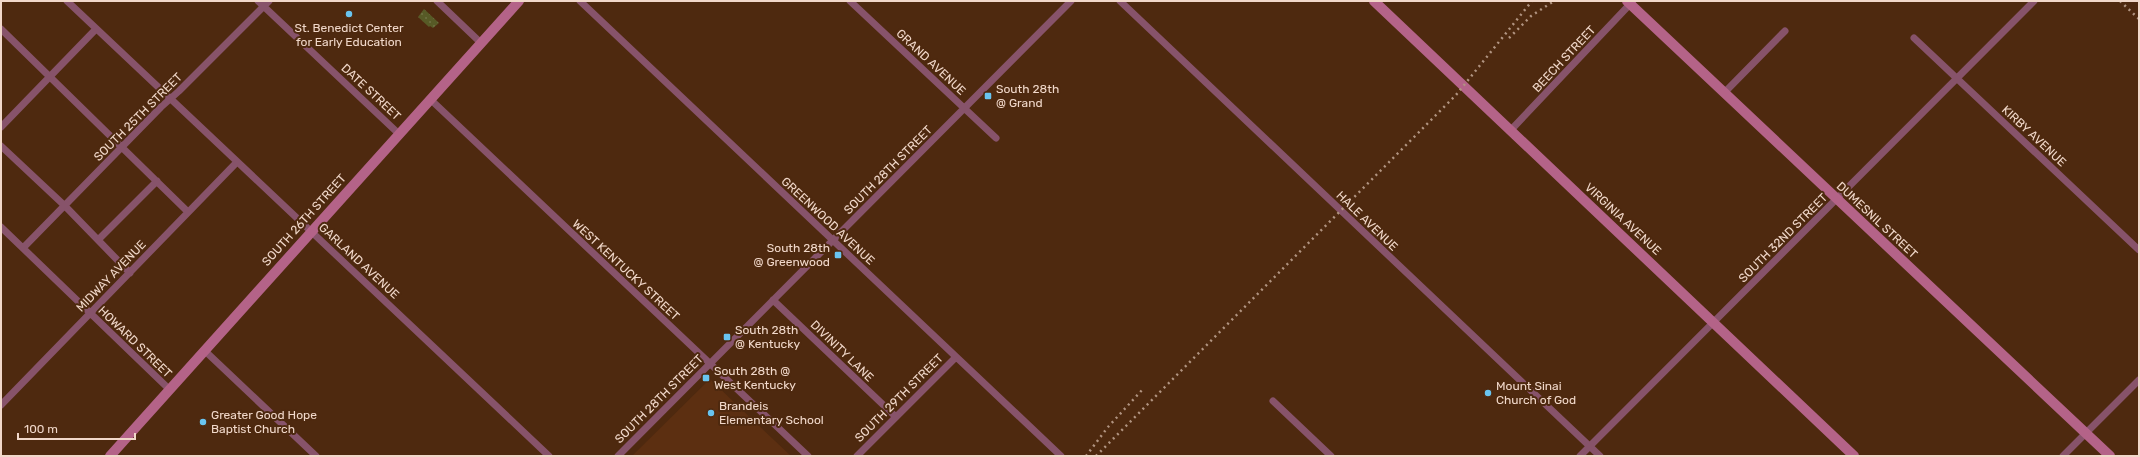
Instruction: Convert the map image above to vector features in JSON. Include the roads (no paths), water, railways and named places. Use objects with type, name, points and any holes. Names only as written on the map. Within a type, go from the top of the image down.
[{"type":"main road","name":"SOUTH 26TH STREET","points":[[110,456],[168,389],[519,1]]},
{"type":"main road","name":"VIRGINIA AVENUE","points":[[1374,1],[1854,456]]},
{"type":"main road","name":"DUMESNIL STREET","points":[[1630,2],[1837,200],[2110,456]]},
{"type":"street","name":"GARLAND AVENUE","points":[[67,1],[549,456]]},
{"type":"street","points":[[437,1],[481,43]]},
{"type":"street","name":"GREENWOOD AVENUE","points":[[580,1],[1061,456]]},
{"type":"street","name":"GRAND AVENUE","points":[[850,1],[996,138]]},
{"type":"street","name":"SOUTH 28TH STREET","points":[[618,456],[1072,1]]},
{"type":"street","name":"HALE AVENUE","points":[[1120,1],[1600,456]]},
{"type":"street","name":"SOUTH 32ND STREET","points":[[1580,456],[2034,1]]},
{"type":"street","name":"BEECH STREET","points":[[1510,131],[1630,2]]},
{"type":"street","name":"SOUTH 25TH STREET","points":[[23,248],[263,3]]},
{"type":"street","name":"DATE STREET","points":[[263,3],[399,134]]},
{"type":"street","points":[[1,29],[188,212]]},
{"type":"street","points":[[1,127],[96,29]]},
{"type":"street","points":[[1724,93],[1785,31]]},
{"type":"street","name":"KIRBY AVENUE","points":[[1914,38],[2139,250]]},
{"type":"street","name":"WEST KENTUCKY STREET","points":[[430,99],[808,456]]},
{"type":"street","points":[[1,146],[65,206],[130,273]]},
{"type":"street","name":"MIDWAY AVENUE","points":[[1,406],[237,162]]},
{"type":"street","points":[[98,240],[157,181]]},
{"type":"street","name":"HOWARD STREET","points":[[1,227],[168,389]]},
{"type":"street","name":"DIVINITY LANE","points":[[774,300],[896,417]]},
{"type":"street","points":[[204,350],[316,456]]},
{"type":"street","name":"SOUTH 29TH STREET","points":[[856,456],[956,356]]},
{"type":"street","points":[[2063,456],[2139,380]]},
{"type":"street","points":[[1273,401],[1331,456]]},
{"type":"railway","points":[[1096,456],[1456,95],[1532,1]]},
{"type":"railway","points":[[1509,38],[1531,16],[1554,1]]},
{"type":"railway","points":[[2120,1],[2139,19]]},
{"type":"railway","points":[[1086,456],[1108,427],[1143,389]]},
{"type":"place","name":"St. Benedict Center for Early Education","points":[[349,14]]},
{"type":"place","name":"South 28th @ Grand","points":[[988,96]]},
{"type":"place","name":"South 28th @ Greenwood","points":[[838,255]]},
{"type":"place","name":"South 28th @ Kentucky","points":[[727,337]]},
{"type":"place","name":"South 28th @ West Kentucky","points":[[706,378]]},
{"type":"place","name":"Mount Sinai Church of God","points":[[1488,393]]},
{"type":"place","name":"Brandeis Elementary School","points":[[711,413]]},
{"type":"place","name":"Greater Good Hope Baptist Church","points":[[203,422]]}]
